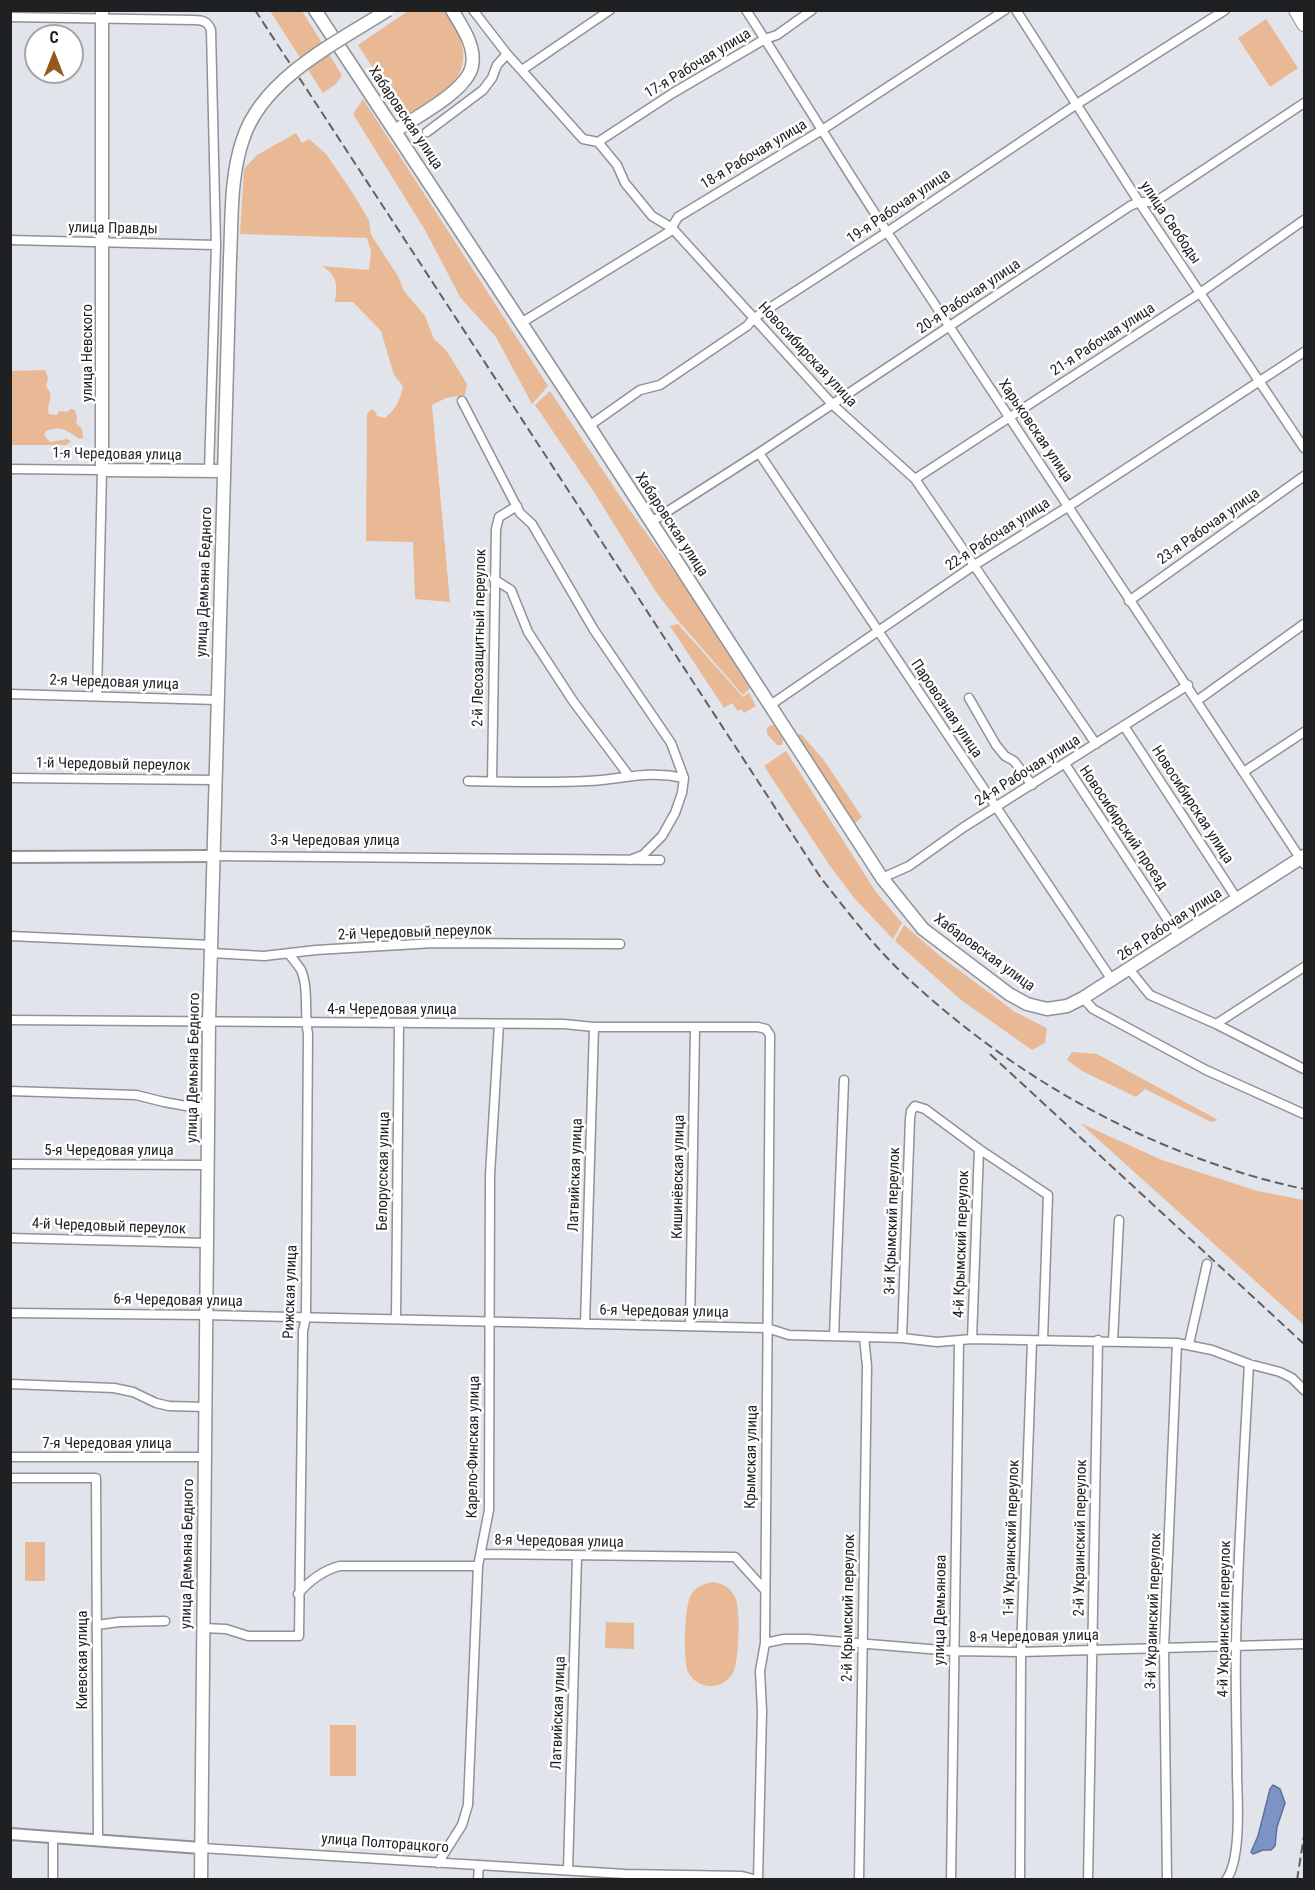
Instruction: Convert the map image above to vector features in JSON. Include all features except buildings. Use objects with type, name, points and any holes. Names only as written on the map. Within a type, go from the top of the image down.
[{"type":"main road","name":"Хабаровская улица","points":[[315,10],[589,426],[882,878],[923,929],[1010,994],[1027,1004],[1047,1009]]},
{"type":"main road","name":"улица Демьяна Бедного","points":[[201,1880],[209,1021],[232,195],[236,164],[243,139],[259,107],[274,89],[301,66],[388,10]]},
{"type":"main road","points":[[395,131],[443,99],[468,78],[472,66],[471,46],[452,10]]},
{"type":"main road","points":[[1296,10],[1305,24]]},
{"type":"main road","name":"улица Невского","points":[[101,14],[102,470]]},
{"type":"main road","name":"1-я Чередовая улица","points":[[102,470],[224,471]]},
{"type":"main road","name":"26-я Рабочая улица","points":[[1047,1009],[1067,1006],[1083,998],[1303,859]]},
{"type":"street","name":"Новосибирская улица","points":[[473,10],[507,54],[583,139],[598,142],[617,165],[625,183],[652,216],[672,228],[832,405],[915,479],[1096,744]]},
{"type":"street","points":[[522,70],[610,10]]},
{"type":"street","name":"Харьковская улица","points":[[746,10],[887,232],[1129,601],[1188,685],[1303,859]]},
{"type":"street","name":"17-я Рабочая улица","points":[[598,142],[673,93],[765,39],[777,35],[812,10]]},
{"type":"street","name":"18-я Рабочая улица","points":[[521,323],[669,232],[678,217],[822,130],[1005,10]]},
{"type":"street","name":"улица Свободы","points":[[1016,10],[1139,202],[1305,448]]},
{"type":"street","name":"19-я Рабочая улица","points":[[589,426],[640,390],[660,385],[747,326],[754,318],[1077,104],[1225,10]]},
{"type":"street","points":[[10,17],[101,14],[201,20],[206,22],[211,30],[216,245],[209,471]]},
{"type":"street","points":[[427,132],[483,90],[492,78],[497,65],[507,54]]},
{"type":"street","name":"20-я Рабочая улица","points":[[651,522],[832,405],[1130,206],[1139,202],[1155,202],[1305,103]]},
{"type":"street","name":"21-я Рабочая улица","points":[[915,479],[1200,293],[1305,220]]},
{"type":"street","name":"улица Правды","points":[[10,240],[216,245]]},
{"type":"street","name":"22-я Рабочая улица","points":[[769,706],[973,566],[1305,352]]},
{"type":"street","points":[[462,401],[520,513],[532,524],[594,630],[632,682],[671,743],[684,778],[682,794],[675,813],[662,836],[643,855],[630,860]]},
{"type":"street","name":"Паровозная улица","points":[[759,453],[1112,980]]},
{"type":"street","name":"1-я Чередовая улица","points":[[10,469],[102,470]]},
{"type":"street","name":"улица Невского","points":[[97,696],[102,470]]},
{"type":"street","name":"23-я Рабочая улица","points":[[1129,601],[1305,476]]},
{"type":"street","name":"2-й Лесозащитный переулок","points":[[492,781],[496,529],[499,517],[517,506]]},
{"type":"street","points":[[494,579],[511,590],[528,632],[573,701],[629,776]]},
{"type":"street","points":[[1198,700],[1305,624]]},
{"type":"street","name":"24-я Рабочая улица","points":[[882,878],[909,866],[964,827],[1188,685]]},
{"type":"street","name":"2-я Чередовая улица","points":[[10,694],[217,700]]},
{"type":"street","points":[[969,698],[996,745],[1005,756],[1014,761],[1032,785]]},
{"type":"street","name":"Новосибирская улица","points":[[1124,726],[1237,899]]},
{"type":"street","points":[[1245,771],[1305,732]]},
{"type":"street","name":"Новосибирский проезд","points":[[1065,764],[1179,936]]},
{"type":"street","points":[[468,781],[582,782],[664,774],[684,778]]},
{"type":"street","name":"1-й Чередовый переулок","points":[[10,778],[215,780]]},
{"type":"street","name":"3-я Чередовая улица","points":[[10,857],[213,856],[660,860]]},
{"type":"street","name":"2-й Чередовый переулок","points":[[10,936],[211,949],[264,956],[316,950],[434,943],[620,944]]},
{"type":"street","name":"Рижская улица","points":[[203,1628],[226,1629],[248,1636],[299,1636],[303,1331],[306,1317],[308,1034],[305,985],[300,969],[289,954]]},
{"type":"street","points":[[1216,1024],[1305,967]]},
{"type":"street","points":[[1129,969],[1150,995],[1216,1024],[1305,1069]]},
{"type":"street","points":[[1083,998],[1093,1009],[1206,1070],[1305,1114]]},
{"type":"street","name":"4-я Чередовая улица","points":[[10,1020],[758,1027],[766,1029],[770,1035]]},
{"type":"street","name":"Белорусская улица","points":[[396,1319],[399,1023]]},
{"type":"street","name":"Карело-Финская улица","points":[[438,1863],[462,1825],[468,1805],[478,1566],[489,1510],[490,1174],[499,1024]]},
{"type":"street","name":"Латвийская улица","points":[[585,1324],[594,1027]]},
{"type":"street","name":"Кишинёвская улица","points":[[690,1326],[695,1028]]},
{"type":"street","name":"Крымская улица","points":[[757,1880],[762,1711],[760,1671],[765,1642],[770,1035]]},
{"type":"street","points":[[834,1336],[844,1080]]},
{"type":"street","points":[[10,1091],[136,1095],[208,1110]]},
{"type":"street","name":"3-й Крымский переулок","points":[[902,1338],[911,1111],[915,1106],[925,1109],[979,1149]]},
{"type":"street","points":[[979,1149],[1048,1195],[1043,1340]]},
{"type":"street","name":"4-й Крымский переулок","points":[[972,1340],[979,1149]]},
{"type":"street","name":"5-я Чередовая улица","points":[[10,1164],[207,1165]]},
{"type":"street","points":[[1113,1341],[1119,1220]]},
{"type":"street","name":"4-й Чередовый переулок","points":[[10,1238],[207,1244]]},
{"type":"street","points":[[1189,1344],[1207,1264]]},
{"type":"street","name":"6-я Чередовая улица","points":[[10,1313],[306,1317],[767,1328],[789,1335],[902,1338],[937,1342],[972,1340],[1177,1342],[1230,1355],[1249,1364],[1280,1372],[1293,1378],[1305,1390]]},
{"type":"street","name":"2-й Крымский переулок","points":[[859,1880],[867,1366],[864,1337]]},
{"type":"street","name":"2-й Украинский переулок","points":[[1088,1880],[1098,1340]]},
{"type":"street","name":"улица Демьянова","points":[[951,1880],[959,1341]]},
{"type":"street","name":"1-й Украинский переулок","points":[[1020,1880],[1021,1652],[1032,1341]]},
{"type":"street","name":"3-й Украинский переулок","points":[[1167,1880],[1164,1649],[1177,1342]]},
{"type":"street","name":"4-й Украинский переулок","points":[[1228,1876],[1234,1863],[1238,1816],[1236,1647],[1241,1498],[1249,1364]]},
{"type":"street","points":[[10,1384],[114,1388],[133,1392],[156,1403],[169,1406],[205,1407]]},
{"type":"street","name":"7-я Чередовая улица","points":[[10,1457],[204,1457]]},
{"type":"street","name":"Киевская улица","points":[[10,1478],[96,1478],[98,1841]]},
{"type":"street","name":"8-я Чередовая улица","points":[[482,1554],[578,1557],[735,1557],[764,1589]]},
{"type":"street","name":"Латвийская улица","points":[[568,1870],[578,1557]]},
{"type":"street","points":[[298,1594],[324,1572],[340,1566],[478,1566]]},
{"type":"street","points":[[97,1625],[165,1621]]},
{"type":"street","name":"8-я Чередовая улица","points":[[765,1642],[784,1639],[863,1642],[953,1651],[1021,1652],[1305,1644]]},
{"type":"street","name":"улица Полторацкого","points":[[10,1834],[625,1874],[742,1876],[757,1880]]},
{"type":"street","points":[[53,1837],[53,1880]]},
{"type":"street","points":[[478,1880],[479,1865]]},
{"type":"street","points":[[556,1869],[557,1880]]},
{"type":"shaded area","points":[[270,11],[302,11],[342,75],[336,84],[323,93]]},
{"type":"shaded area","points":[[408,11],[444,11],[458,34],[463,50],[463,63],[451,85],[441,94],[404,116],[358,45]]},
{"type":"shaded area","points":[[1266,19],[1298,68],[1270,87],[1238,38]]},
{"type":"shaded area","points":[[363,99],[548,386],[532,404],[496,337],[460,297],[425,230],[353,114]]},
{"type":"shaded area","points":[[296,133],[302,143],[309,139],[326,154],[352,192],[369,220],[371,235],[398,276],[404,291],[425,316],[434,339],[446,350],[467,384],[465,395],[446,398],[432,405],[450,602],[415,599],[413,542],[366,541],[367,414],[371,409],[377,416],[385,418],[397,404],[403,386],[394,375],[381,331],[353,302],[335,302],[335,281],[331,273],[322,266],[369,270],[371,251],[367,238],[240,234],[244,169],[257,155]]},
{"type":"shaded area","points":[[45,370],[48,378],[46,386],[51,397],[49,414],[57,415],[59,411],[75,410],[76,423],[82,429],[83,438],[79,439],[67,431],[56,428],[46,431],[44,435],[50,442],[67,439],[71,441],[66,445],[11,445],[11,371]]},
{"type":"shaded area","points":[[550,391],[626,505],[686,588],[750,688],[743,695],[656,592],[594,492],[535,405]]},
{"type":"shaded area","points":[[678,624],[743,697],[749,693],[756,706],[744,713],[741,709],[738,711],[732,703],[724,708],[670,626]]},
{"type":"shaded area","points":[[774,725],[783,740],[782,745],[777,745],[767,734],[767,728]]},
{"type":"shaded area","points":[[801,734],[823,759],[862,817],[852,826],[793,737]]},
{"type":"shaded area","points":[[786,751],[876,892],[902,923],[893,939],[855,899],[830,866],[764,766]]},
{"type":"shaded area","points":[[904,925],[940,956],[1015,1012],[1047,1028],[1045,1043],[1032,1050],[961,1000],[895,941]]},
{"type":"shaded area","points":[[1072,1052],[1097,1054],[1218,1120],[1211,1122],[1145,1089],[1136,1097],[1082,1071],[1067,1060]]},
{"type":"shaded area","points":[[1080,1123],[1162,1160],[1257,1191],[1304,1200],[1304,1325]]},
{"type":"shaded area","points":[[25,1542],[45,1542],[45,1581],[25,1581]]},
{"type":"shaded area","points":[[713,1582],[726,1586],[735,1597],[739,1623],[738,1647],[735,1667],[729,1679],[717,1686],[707,1686],[694,1680],[686,1666],[686,1621],[693,1592],[698,1587]]},
{"type":"shaded area","points":[[606,1622],[634,1623],[634,1649],[605,1648]]},
{"type":"shaded area","points":[[330,1725],[356,1725],[356,1776],[330,1776]]},
{"type":"water","points":[[1273,1785],[1280,1789],[1285,1803],[1277,1827],[1275,1846],[1271,1850],[1253,1854],[1251,1852]]},
{"type":"railway","points":[[255,10],[821,878],[877,947],[901,972],[956,1020],[1001,1054],[1048,1085],[1146,1137],[1197,1158],[1304,1189]]},
{"type":"railway","points":[[990,1054],[1304,1344]]},
{"type":"railway","points":[[1297,1880],[1304,1836]]}]
